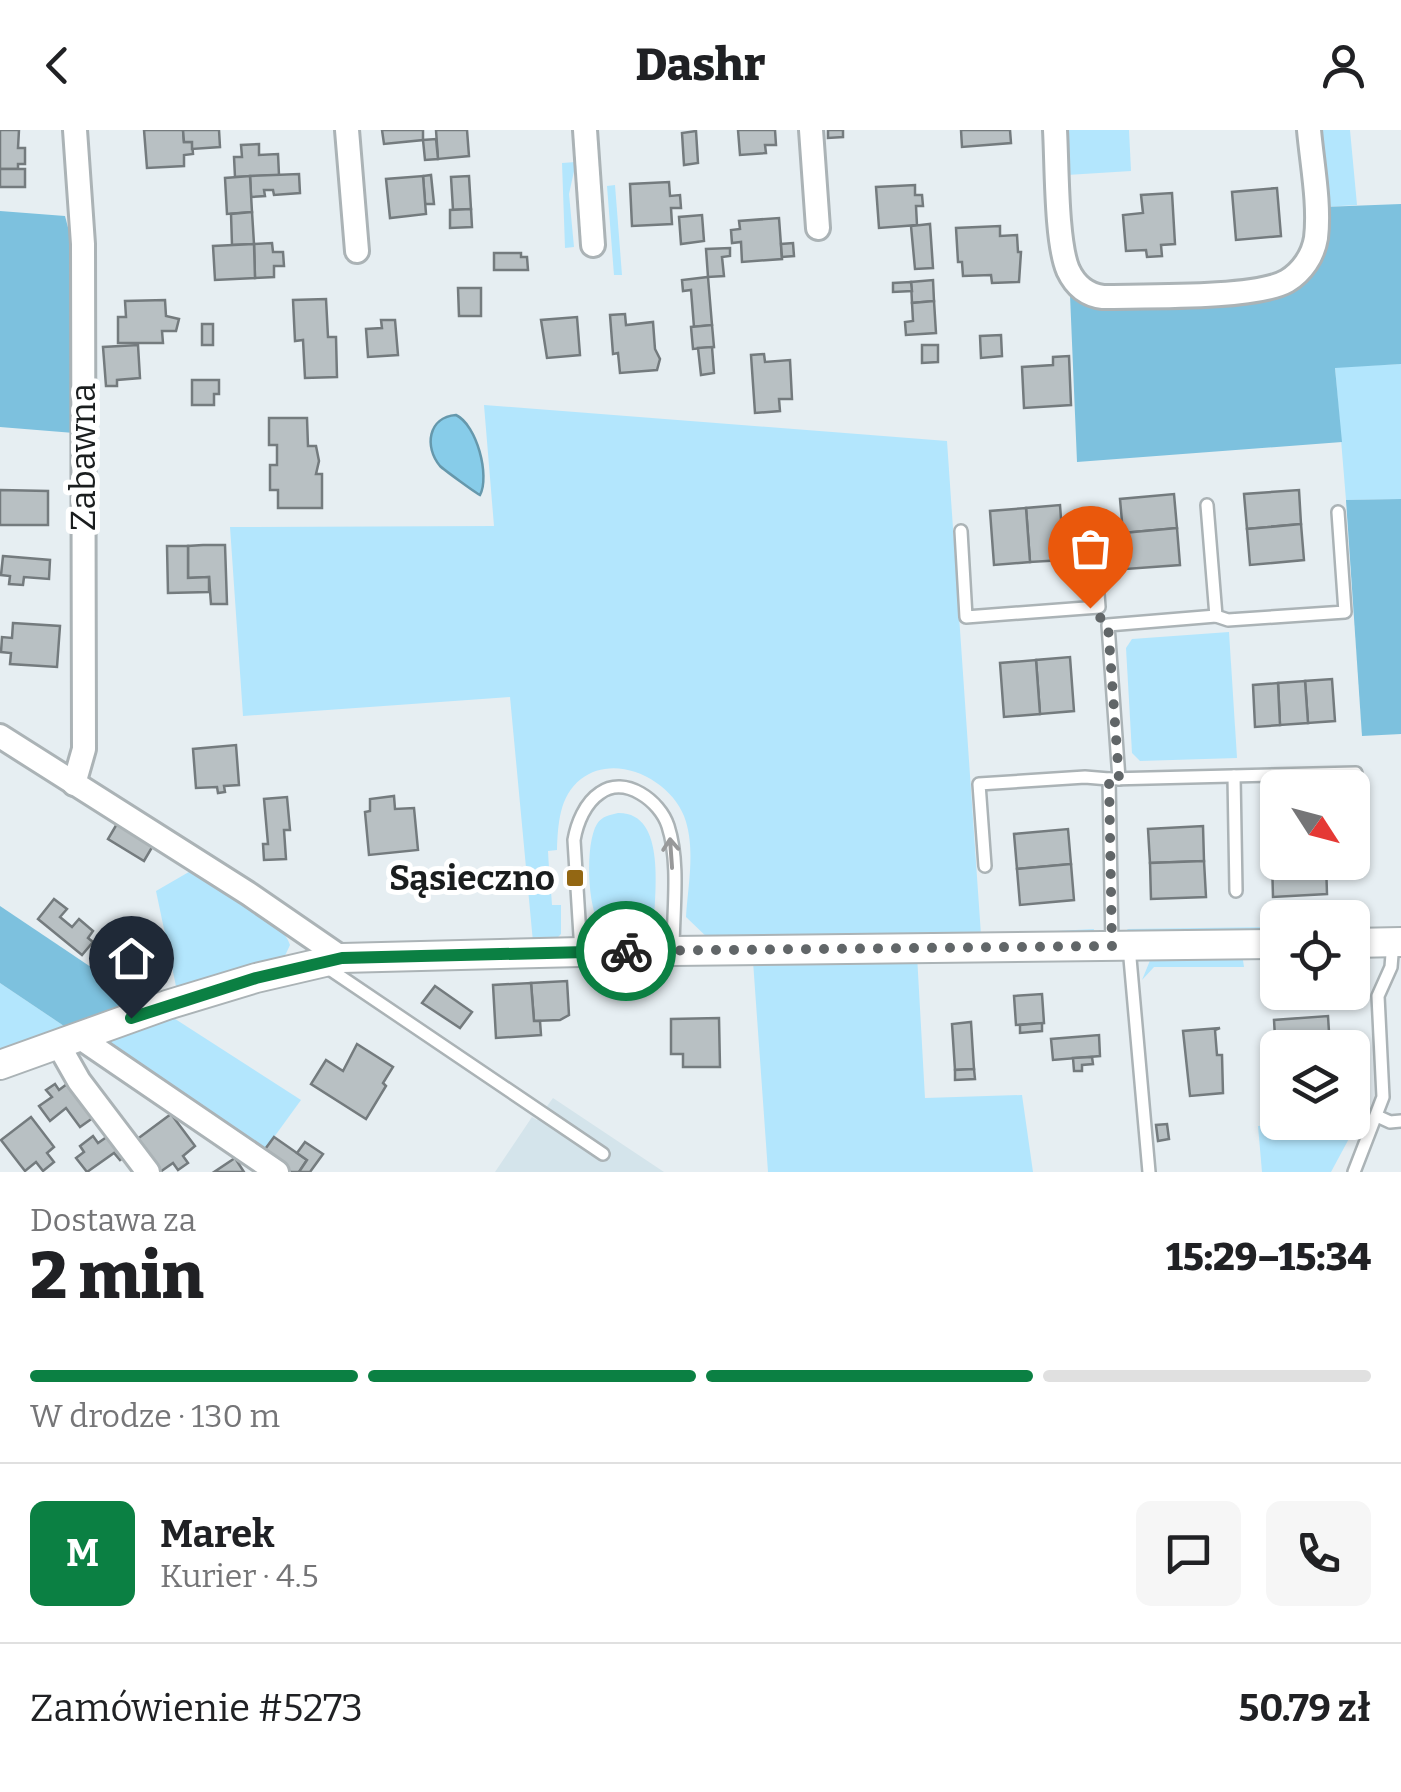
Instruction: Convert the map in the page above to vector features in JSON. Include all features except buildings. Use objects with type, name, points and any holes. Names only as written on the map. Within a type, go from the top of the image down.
[{"type":"street","name":"Zabawna","points":[[74,130],[83,244],[84,749],[74,784]]},
{"type":"street","points":[[347,130],[357,251]]},
{"type":"street","points":[[585,130],[592,244]]},
{"type":"street","points":[[811,130],[818,228]]},
{"type":"street","points":[[1055,130],[1066,263],[1078,285],[1103,298],[1267,289],[1290,280],[1306,264],[1315,242],[1309,130]]},
{"type":"street","points":[[0,736],[298,928],[331,961]]},
{"type":"street","points":[[288,970],[303,954],[304,941],[298,928]]},
{"type":"street","points":[[1370,943],[1397,942]]},
{"type":"street","points":[[0,1065],[167,1005],[331,961],[581,952],[1260,944]]},
{"type":"street","points":[[68,1040],[79,1081],[148,1172]]},
{"type":"street","points":[[68,1040],[277,1172]]},
{"type":"lane","points":[[1207,505],[1216,616]]},
{"type":"lane","points":[[1108,625],[1216,616],[1228,620],[1345,612],[1338,512]]},
{"type":"lane","points":[[961,532],[966,617],[1099,607],[1092,514]]},
{"type":"lane","points":[[1090,608],[1108,625],[1120,946],[1149,1172]]},
{"type":"lane","points":[[986,866],[978,784],[1085,777],[1260,775]]},
{"type":"lane","points":[[1234,776],[1236,890]]},
{"type":"lane","points":[[581,952],[574,840],[588,805],[600,792],[614,787],[629,788],[645,796],[668,826],[672,845],[674,951]]},
{"type":"lane","points":[[1354,1172],[1377,1116],[1384,1084],[1378,996],[1397,942]]},
{"type":"lane","points":[[331,961],[603,1154]]},
{"type":"lane","points":[[1377,1116],[1390,1122],[1401,1121]]},
{"type":"shaded area","points":[[1064,130],[1129,130],[1131,171],[1067,175]]},
{"type":"shaded area","points":[[1319,130],[1350,130],[1357,205],[1323,207]]},
{"type":"shaded area","points":[[576,162],[569,194],[574,247],[565,248],[562,163]]},
{"type":"shaded area","points":[[615,185],[622,275],[614,275],[607,186]]},
{"type":"shaded area","points":[[1401,204],[1401,364],[1335,368],[1342,442],[1077,462],[1070,295],[1098,307],[1280,294],[1323,207]]},
{"type":"shaded area","points":[[0,211],[65,216],[75,254],[74,433],[0,427]]},
{"type":"shaded area","points":[[1401,364],[1401,499],[1346,500],[1335,367]]},
{"type":"shaded area","points":[[484,405],[947,441],[981,935],[1094,929],[1093,934],[711,941],[686,917],[690,840],[677,803],[654,781],[625,769],[610,768],[581,779],[564,802],[557,850],[548,851],[549,869],[538,870],[540,891],[551,891],[552,905],[561,905],[561,934],[555,940],[533,942],[510,697],[243,716],[230,527],[494,526]]},
{"type":"shaded area","points":[[456,415],[470,429],[480,452],[480,495],[440,466],[432,450],[434,427]]},
{"type":"shaded area","points":[[1401,499],[1401,734],[1362,736],[1346,500]]},
{"type":"shaded area","points":[[1229,632],[1237,758],[1140,761],[1132,753],[1126,648],[1132,639]]},
{"type":"shaded area","points":[[618,813],[634,816],[645,826],[655,858],[654,928],[645,941],[621,939],[601,927],[590,892],[593,833],[601,819]]},
{"type":"shaded area","points":[[194,869],[248,902],[285,934],[290,945],[282,962],[177,991],[156,891]]},
{"type":"shaded area","points":[[0,906],[140,1000],[67,1028],[0,983]]},
{"type":"shaded area","points":[[1260,927],[1260,935],[1133,936],[1127,929]]},
{"type":"shaded area","points":[[1242,954],[1244,967],[1154,967],[1142,980],[1151,958]]},
{"type":"shaded area","points":[[917,955],[925,1098],[1022,1095],[1033,1172],[768,1172],[753,961]]},
{"type":"shaded area","points":[[0,983],[67,1028],[0,1054]]},
{"type":"shaded area","points":[[169,1015],[301,1100],[261,1155],[106,1043],[107,1036]]},
{"type":"shaded area","points":[[553,1098],[664,1172],[495,1172],[532,1117],[537,1120]]},
{"type":"shaded area","points":[[1258,1126],[1260,1140],[1348,1140],[1331,1172],[1262,1172]]},
{"type":"way so far","points":[[626,951],[1112,946],[1109,779],[1119,779],[1108,625],[1090,608]]},
{"type":"place","name":"Sąsieczno","points":[[575,878]]},
{"type":"route","points":[[131,1018],[256,978],[342,958],[626,951]]}]
